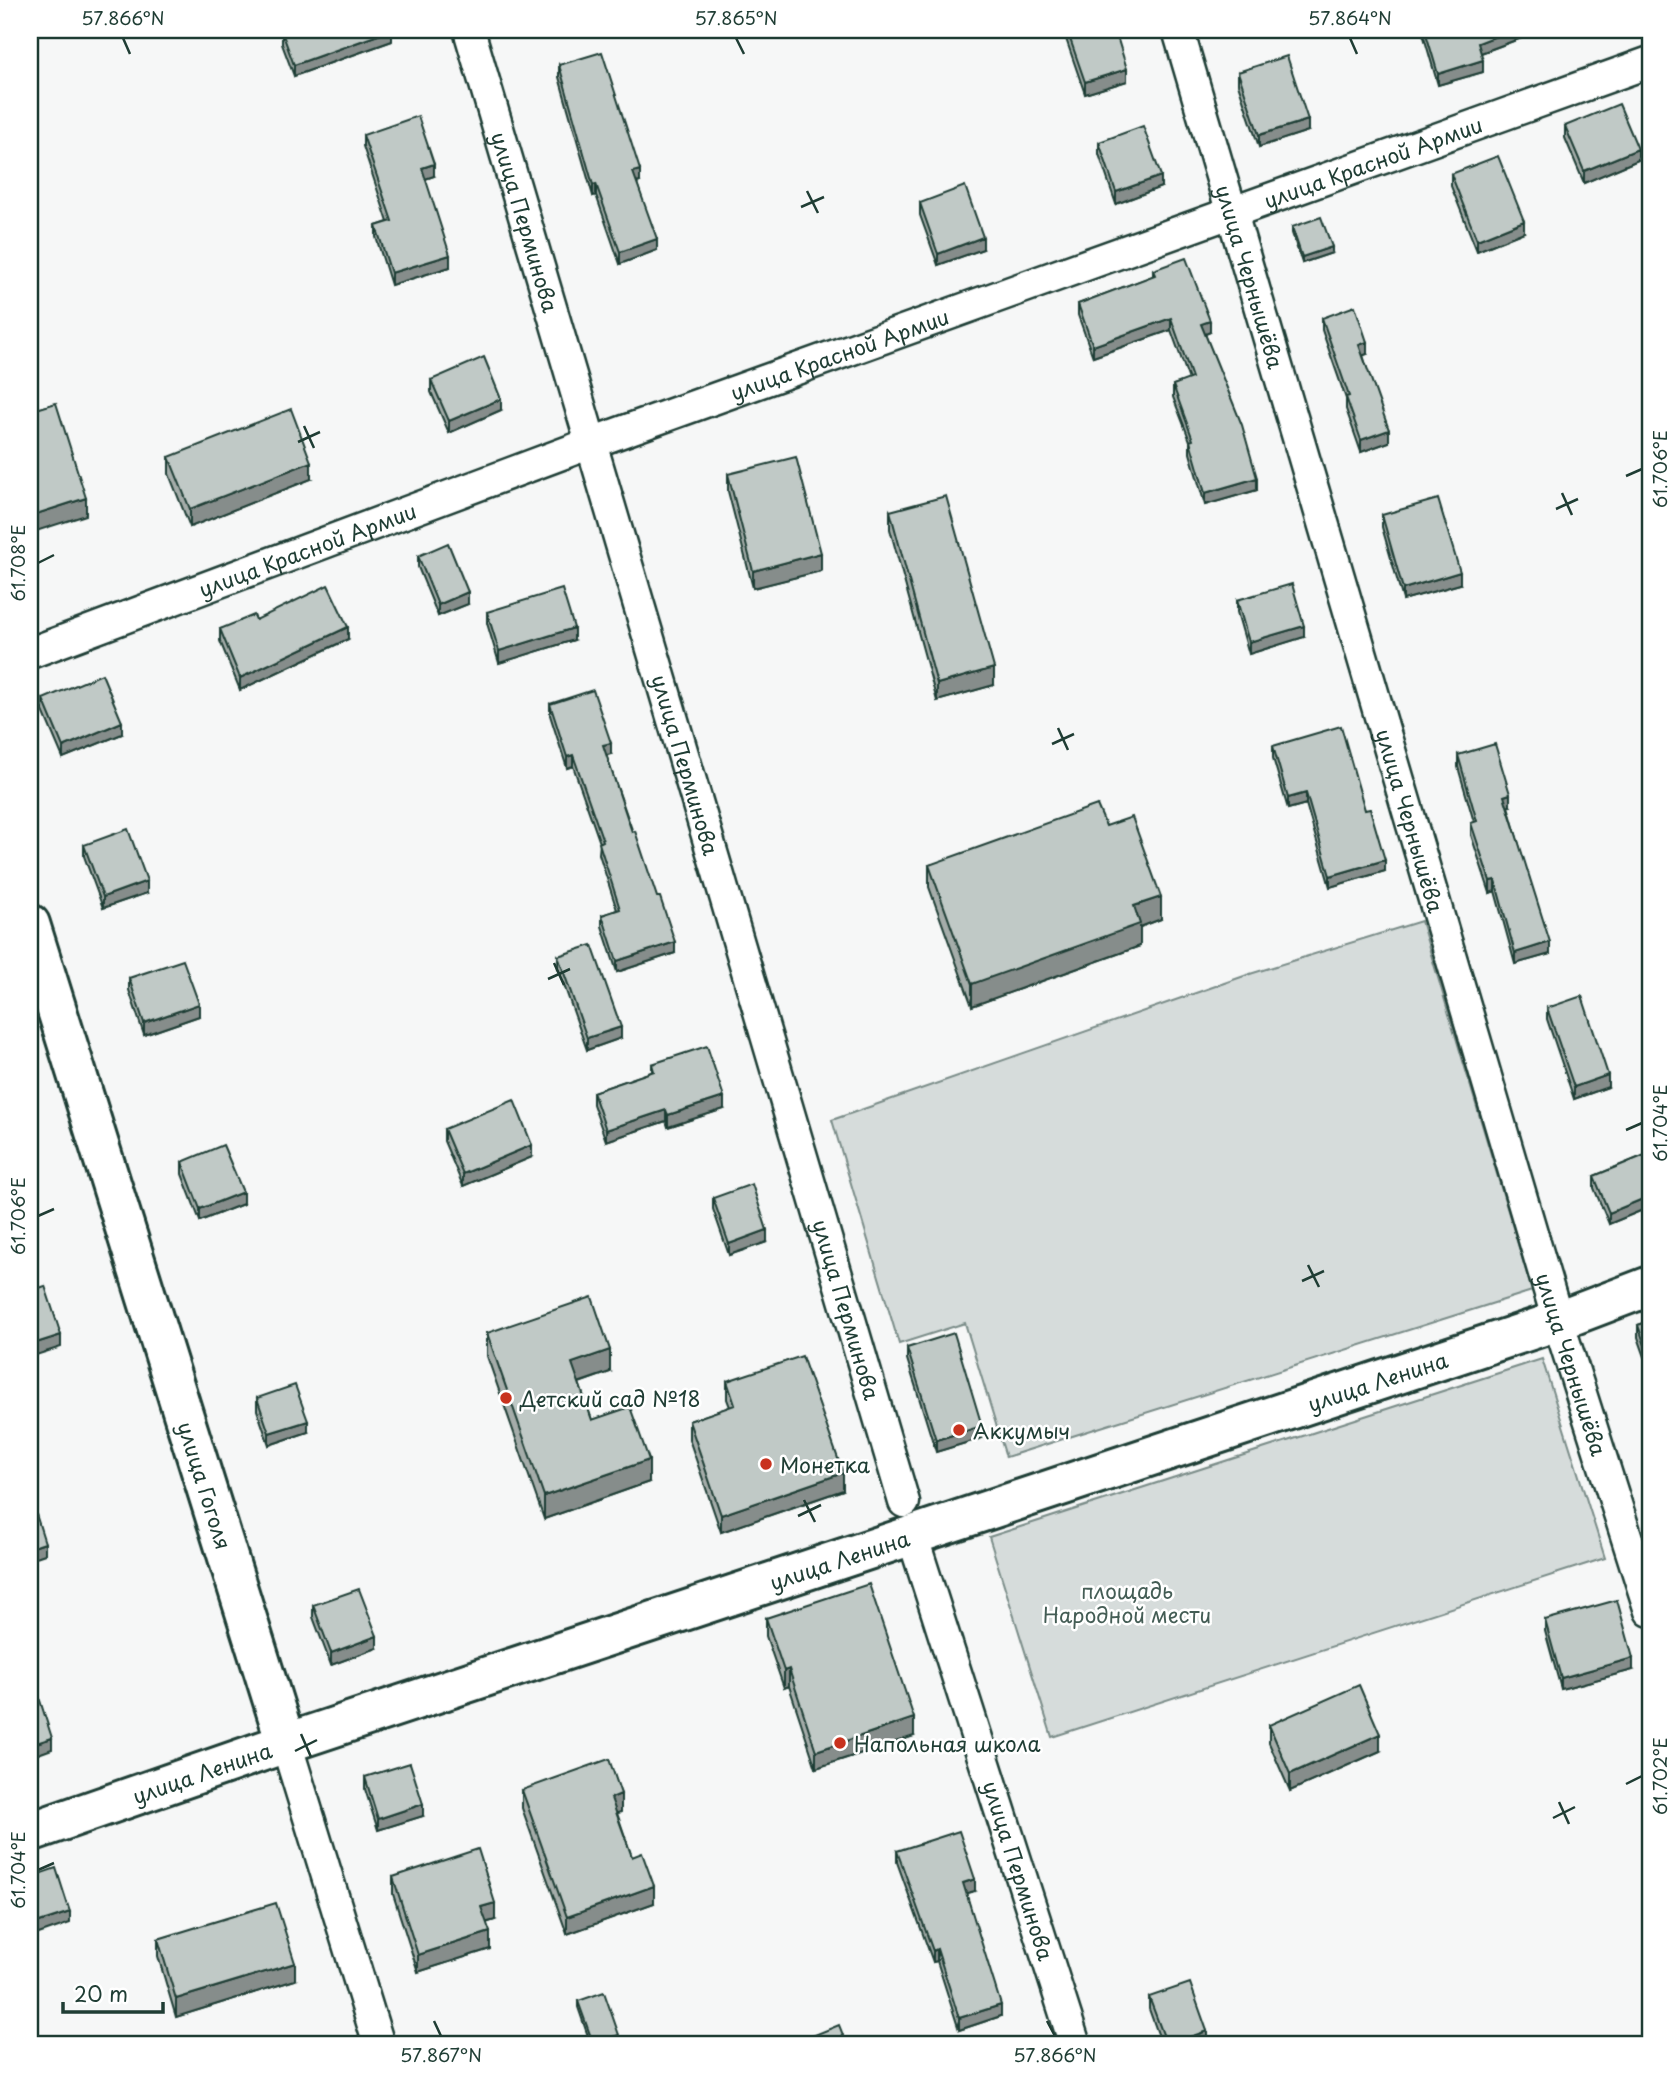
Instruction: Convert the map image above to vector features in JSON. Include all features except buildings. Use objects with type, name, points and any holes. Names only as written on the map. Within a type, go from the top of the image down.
[{"type":"street","name":"улица Перминова","points":[[469,30],[908,1519],[1075,2045]]},
{"type":"street","name":"улица Чернышёва","points":[[1178,30],[1558,1321],[1650,1611]]},
{"type":"street","name":"улица Красной Армии","points":[[30,653],[591,443],[1650,62]]},
{"type":"street","name":"улица Гоголя","points":[[30,924],[379,2045]]},
{"type":"street","name":"улица Ленина","points":[[30,1832],[286,1743],[908,1519],[1558,1321],[1650,1286]]},
{"type":"green space","points":[[1421,921],[1532,1291],[1006,1457],[965,1323],[899,1344],[832,1120],[1250,974]]},
{"type":"green space","name":"площадь Народной мести","points":[[1542,1359],[1605,1558],[1052,1737],[989,1537]]},
{"type":"place","name":"Детский сад №18","points":[[506,1398]]},
{"type":"place","name":"Аккумыч","points":[[959,1430]]},
{"type":"place","name":"Монетка","points":[[766,1464]]},
{"type":"place","name":"Напольная школа","points":[[840,1743]]}]
